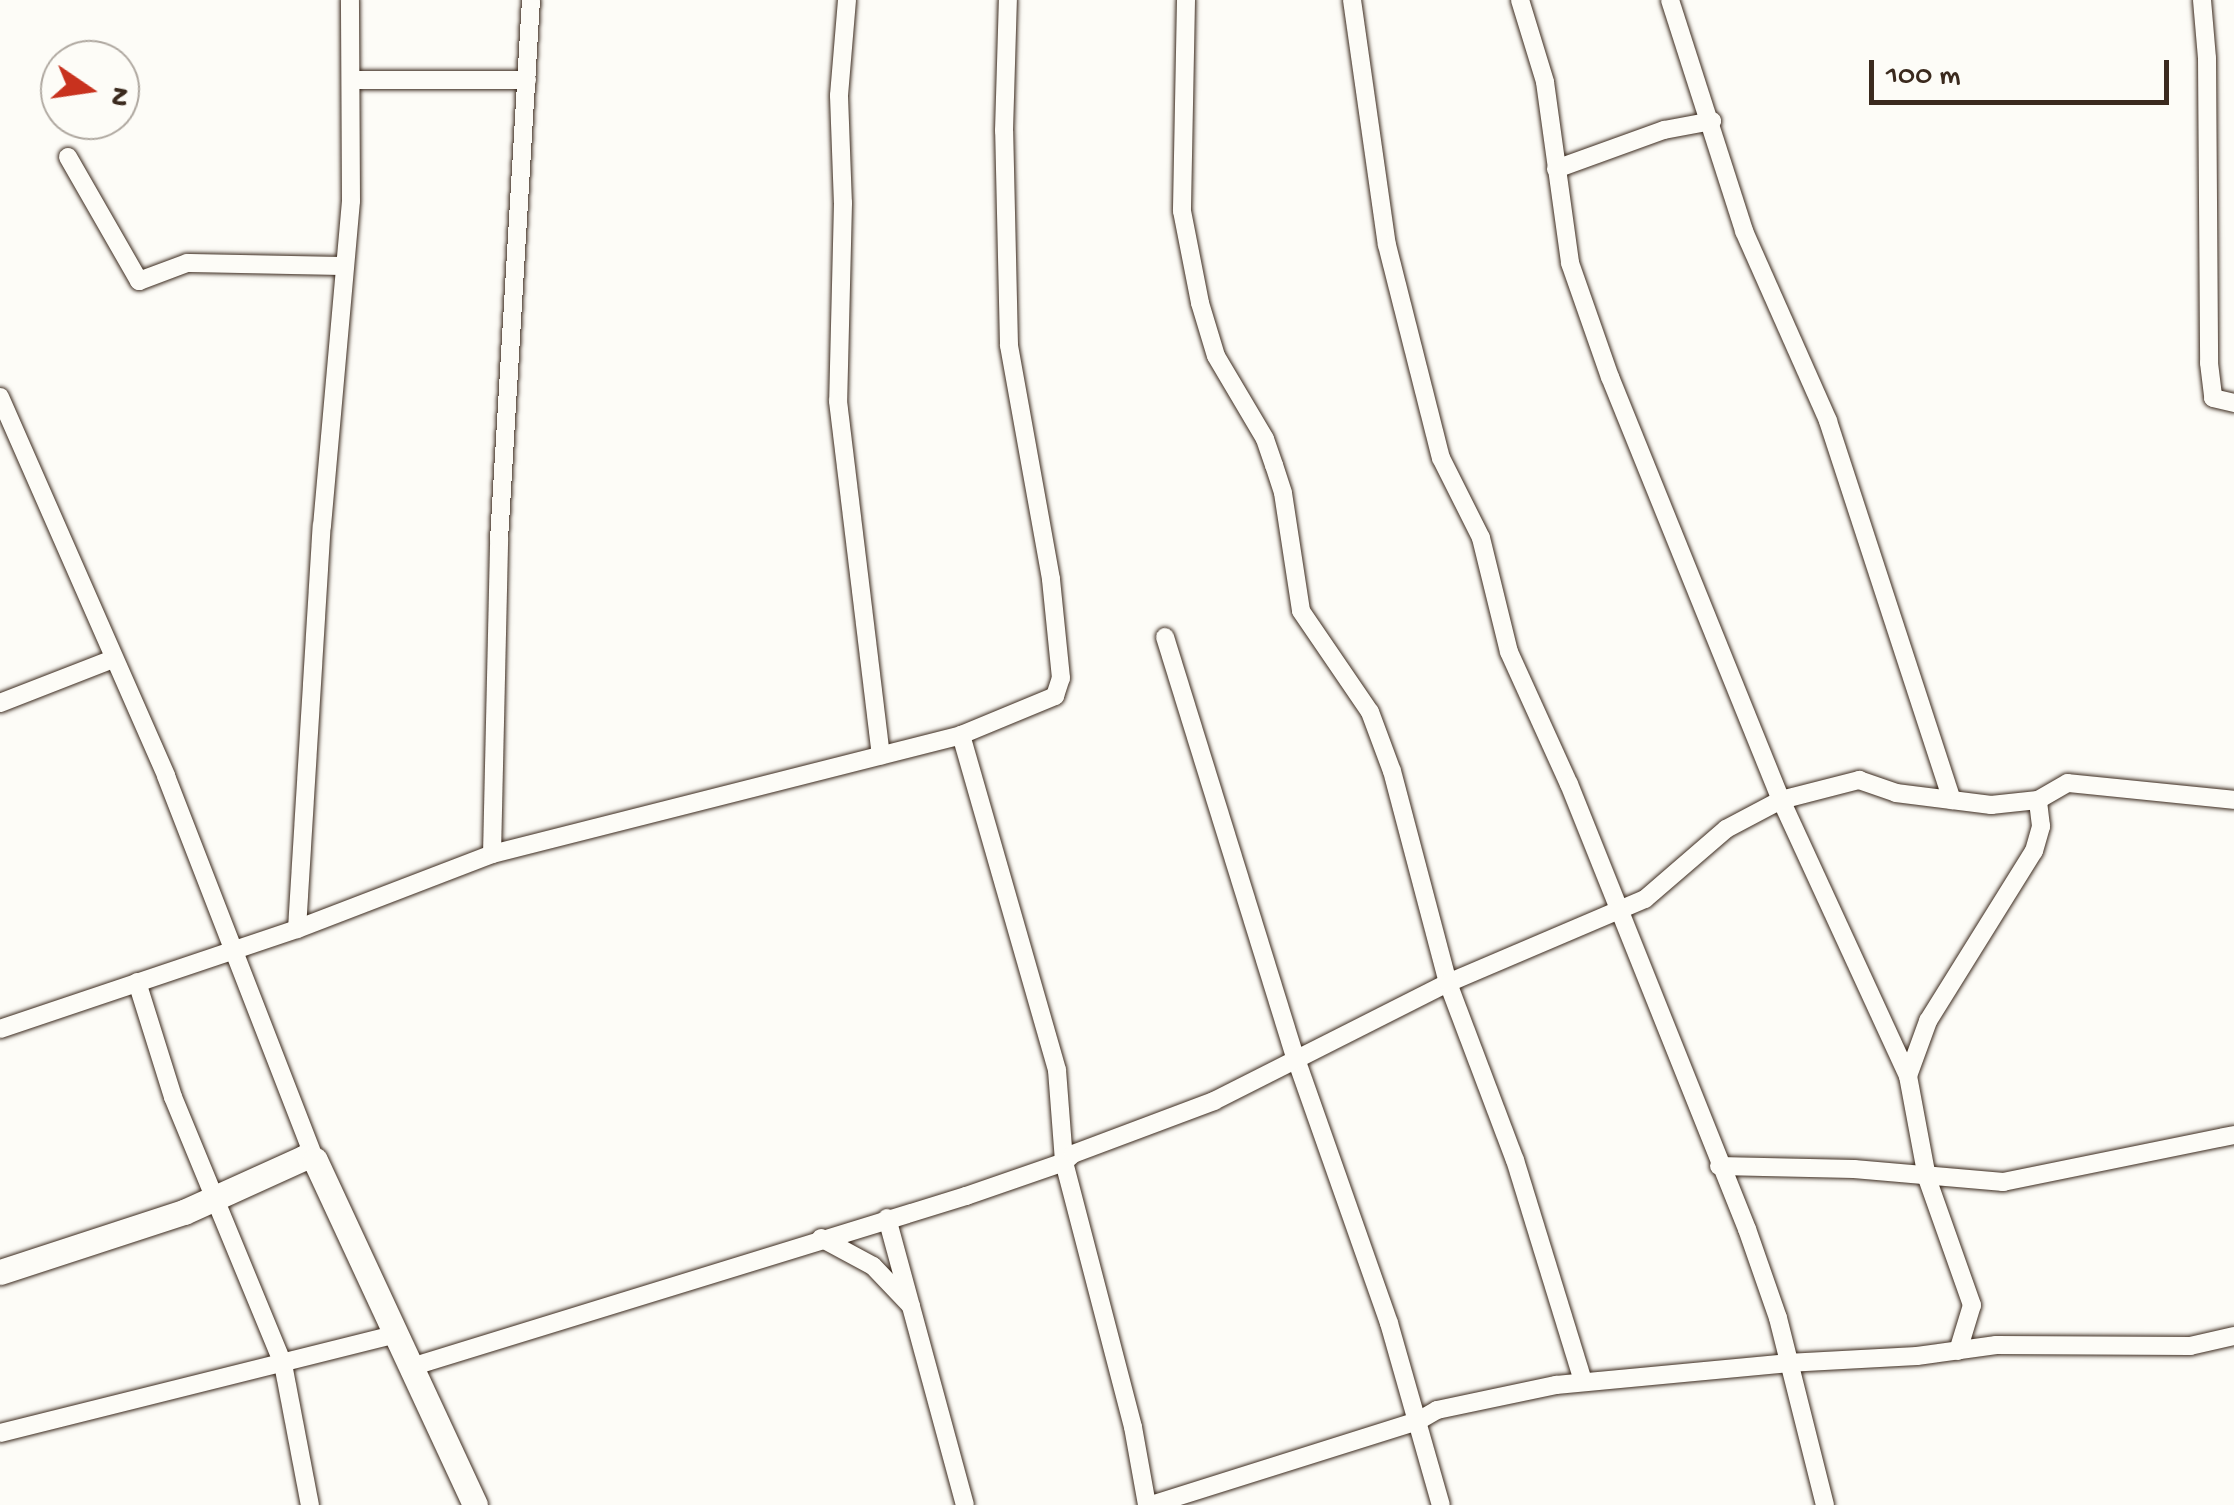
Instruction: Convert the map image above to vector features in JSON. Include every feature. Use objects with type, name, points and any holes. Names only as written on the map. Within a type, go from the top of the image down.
[{"type":"street","points":[[297,929],[322,526],[352,159],[350,0]]},
{"type":"street","points":[[492,854],[499,540],[531,0]]},
{"type":"street","points":[[847,0],[838,96],[843,203],[838,401],[881,755]]},
{"type":"street","points":[[0,1029],[297,929],[492,854],[777,786],[961,736],[1055,696],[1062,678],[1051,580],[1009,346],[1004,131],[1008,0]]},
{"type":"street","points":[[1186,0],[1182,211],[1200,303],[1216,356],[1265,439],[1274,465],[1283,493],[1301,611],[1370,712],[1392,771],[1448,983],[1515,1160],[1583,1381]]},
{"type":"street","points":[[1352,0],[1387,245],[1423,400],[1441,458],[1488,557],[1509,652],[1570,784],[1771,1294],[1824,1505]]},
{"type":"street","points":[[1520,0],[1546,82],[1556,169],[1577,285],[1644,465],[1781,800],[1908,1076],[1927,1178],[1972,1305],[1958,1351]]},
{"type":"street","points":[[1670,0],[1712,121],[1744,231],[1828,421],[1952,800]]},
{"type":"street","points":[[2202,0],[2207,58],[2209,362],[2213,398],[2234,403]]},
{"type":"street","points":[[351,80],[527,80]]},
{"type":"street","points":[[1556,169],[1664,130],[1712,121]]},
{"type":"street","points":[[68,157],[138,281],[187,263],[344,266]]},
{"type":"street","points":[[0,397],[166,776],[230,950],[315,1160],[475,1505]]},
{"type":"street","points":[[1165,637],[1295,1056],[1389,1323],[1441,1505]]},
{"type":"street","points":[[0,703],[113,658]]},
{"type":"street","points":[[961,736],[1057,1070],[1064,1162],[1133,1427],[1149,1505],[1418,1421],[1422,1416],[1469,1401],[1583,1381],[2024,1344],[2190,1346],[2234,1336]]},
{"type":"street","points":[[411,1367],[1064,1162],[1074,1154],[1214,1101],[1295,1056],[1448,983],[1618,913],[1667,882],[1726,829],[1781,800],[1860,780],[1896,794],[1991,805],[2038,800],[2068,782],[2234,800]]},
{"type":"street","points":[[1908,1076],[1928,1021],[2034,851],[2041,826],[2038,800]]},
{"type":"street","points":[[138,982],[174,1097],[283,1364],[310,1505]]},
{"type":"street","points":[[1720,1166],[1834,1168],[2003,1182],[2234,1135]]},
{"type":"street","points":[[0,1272],[184,1212],[306,1157],[315,1160]]},
{"type":"street","points":[[887,1218],[916,1311],[965,1505]]},
{"type":"street","points":[[820,1238],[873,1266],[916,1311]]},
{"type":"street","points":[[0,1434],[398,1334]]}]
